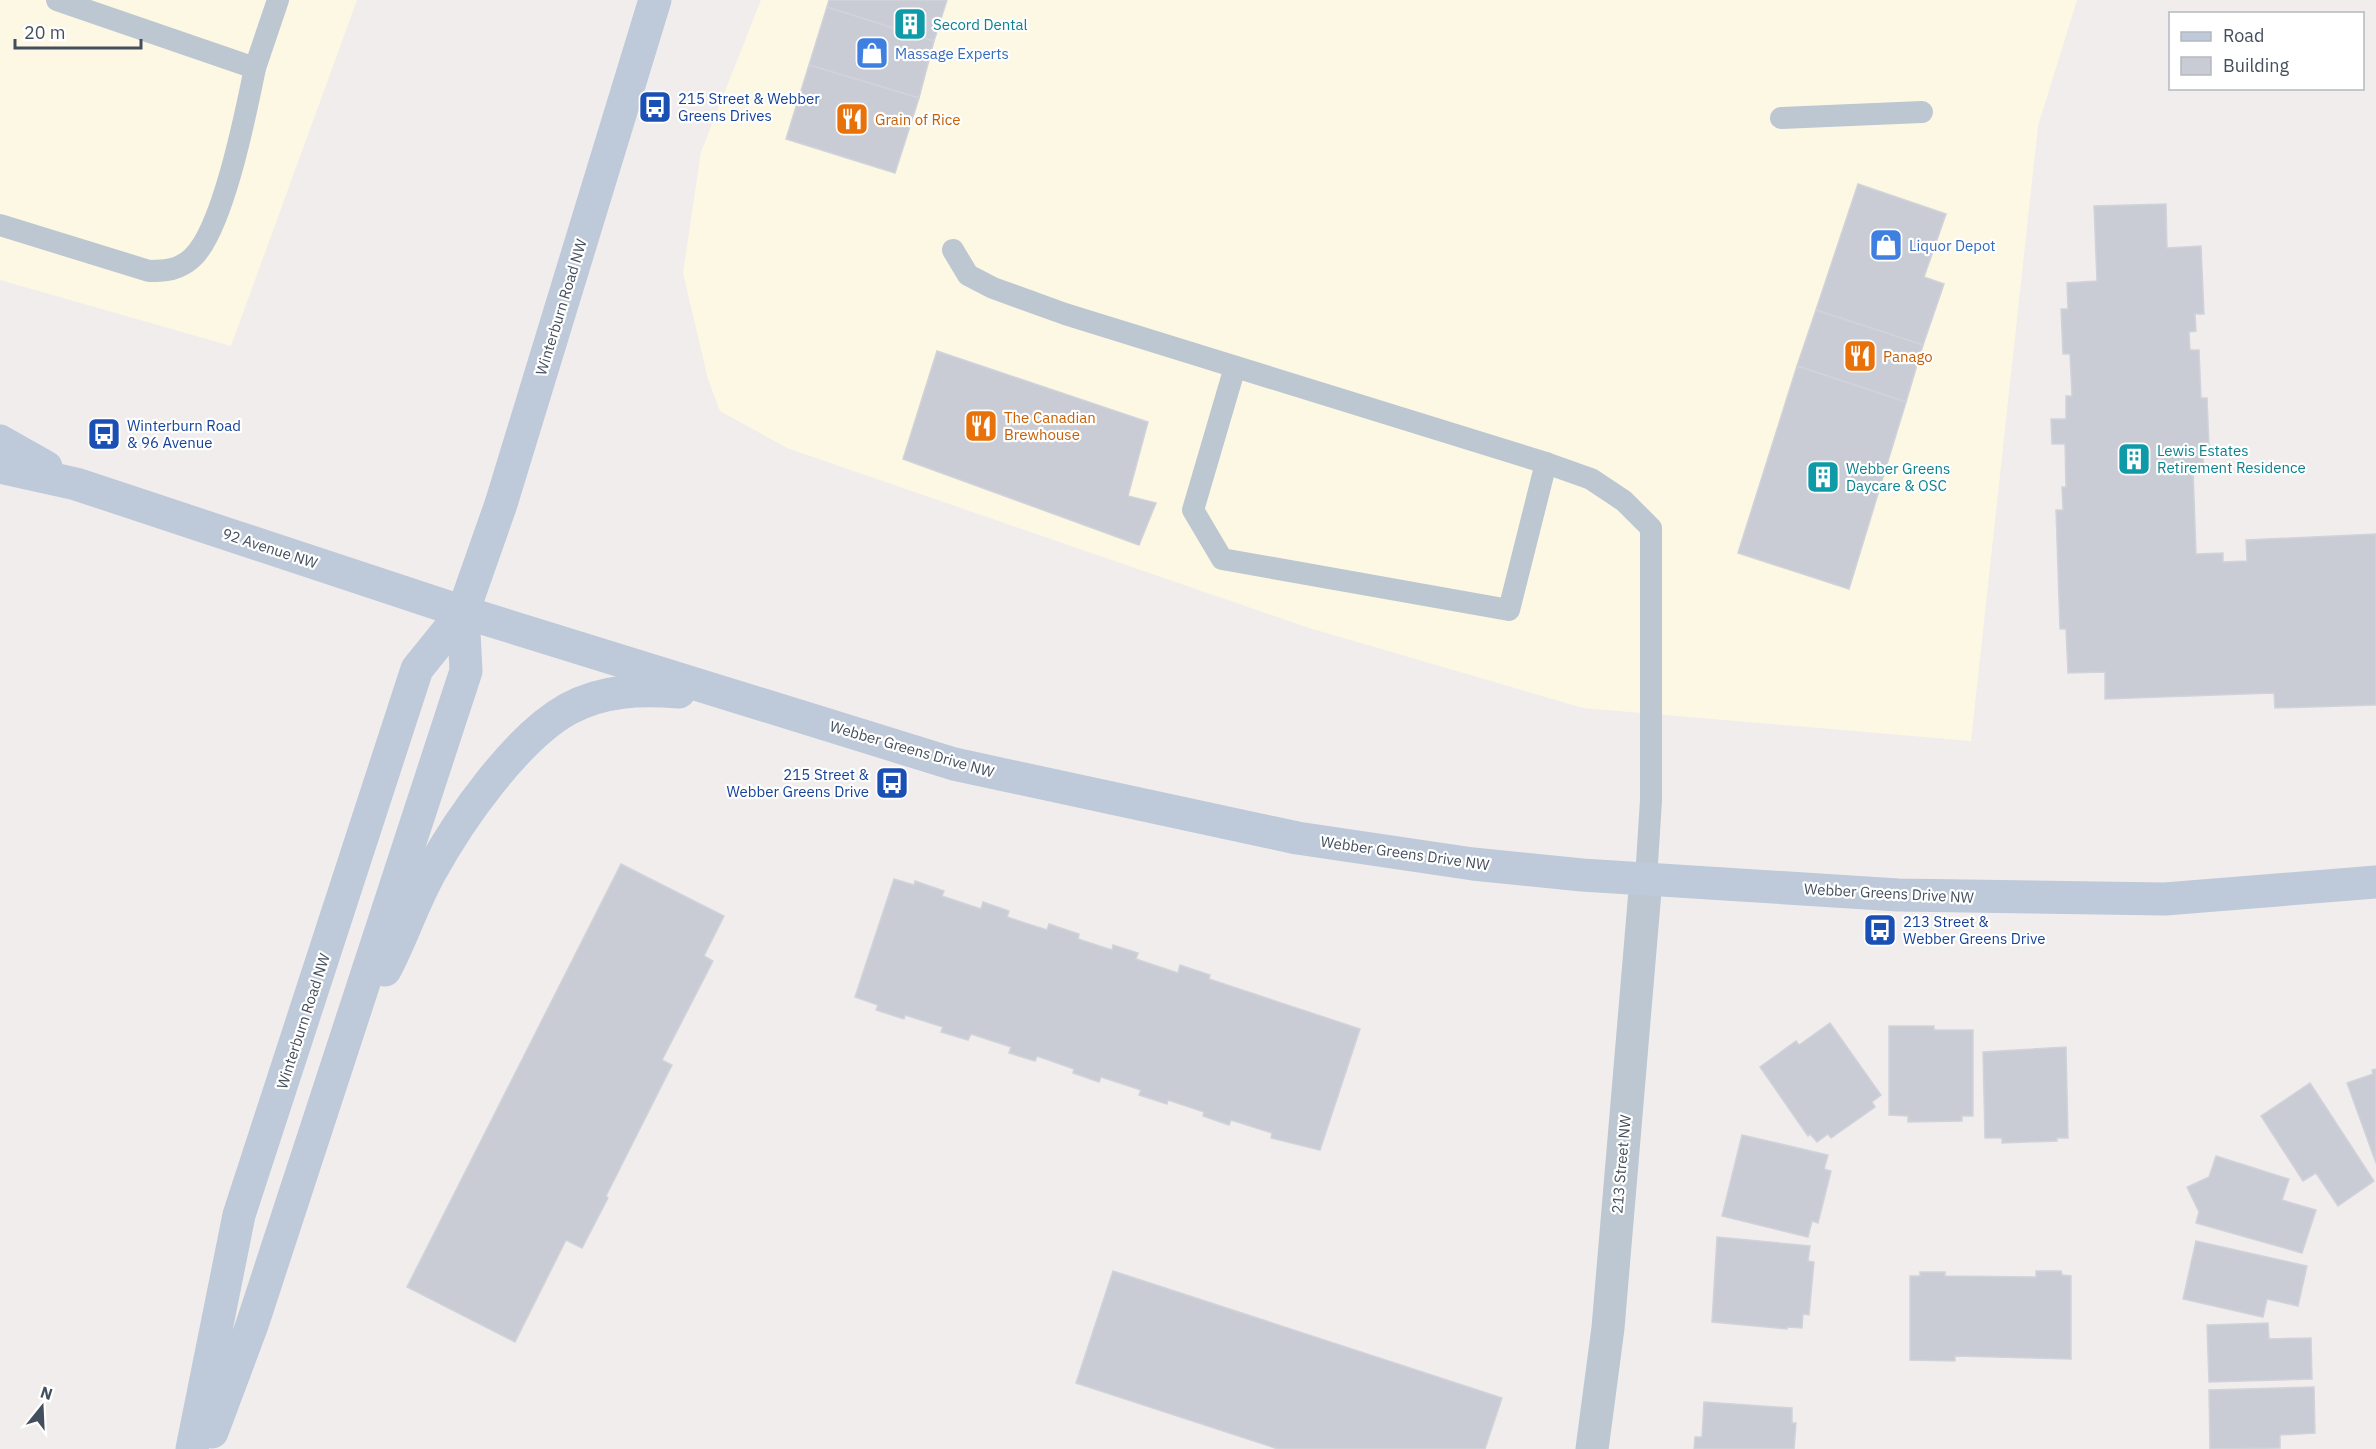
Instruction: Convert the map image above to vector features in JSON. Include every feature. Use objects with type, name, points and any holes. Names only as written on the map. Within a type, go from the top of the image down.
[{"type":"main road","name":"Winterburn Road NW","points":[[192,1449],[239,1215],[417,669],[463,612],[504,492],[655,0]]},
{"type":"main road","name":"92 Avenue NW","points":[[0,441],[76,484]]},
{"type":"main road","name":"92 Avenue NW","points":[[0,467],[76,484],[463,612]]},
{"type":"main road","name":"Winterburn Road NW","points":[[205,1449],[252,1325],[466,671],[463,612]]},
{"type":"main road","name":"Webber Greens Drive NW","points":[[463,612],[954,764],[1297,838],[1473,864],[1646,879],[1898,895],[2089,899],[2165,899],[2376,882]]},
{"type":"main road","points":[[340,1054],[400,940],[430,873],[464,816],[526,743],[567,710],[595,698],[636,689],[728,695]]},
{"type":"street","name":"213 Street NW","points":[[1592,1449],[1608,1328],[1646,879]]},
{"type":"lane","points":[[57,0],[255,68]]},
{"type":"lane","points":[[0,225],[149,271],[173,270],[192,258],[212,230],[242,132],[255,68],[278,0]]},
{"type":"lane","points":[[1781,118],[1922,112]]},
{"type":"lane","points":[[953,250],[968,275],[993,288],[1065,314],[1546,463],[1591,479],[1624,501],[1651,528],[1651,800],[1646,879]]},
{"type":"lane","points":[[1235,367],[1193,510],[1222,559],[1509,610],[1546,463]]},
{"type":"shaded area","points":[[0,0],[357,0],[231,346],[0,280]]},
{"type":"shaded area","points":[[761,0],[2077,0],[2038,126],[1971,741],[1583,708],[1306,627],[787,448],[720,411],[708,379],[683,273],[701,152]]},
{"type":"building","name":"Secord Dental","points":[[829,0],[947,0],[934,41],[827,7]]},
{"type":"building","name":"Massage Experts","points":[[827,7],[934,41],[919,98],[809,65]]},
{"type":"building","name":"Grain of Rice","points":[[809,65],[919,98],[895,173],[786,139]]},
{"type":"building","name":"Liquor Depot","points":[[1858,184],[1946,214],[1924,277],[1944,284],[1923,345],[1816,310]]},
{"type":"building","name":"Lewis Estates Retirement Residence","points":[[2166,204],[2167,248],[2201,246],[2204,314],[2195,314],[2196,331],[2189,332],[2190,350],[2199,350],[2201,398],[2207,398],[2209,446],[2202,447],[2204,470],[2193,470],[2196,554],[2223,553],[2223,562],[2247,561],[2246,540],[2376,534],[2376,705],[2275,708],[2274,693],[2105,699],[2105,672],[2068,673],[2066,629],[2060,629],[2056,510],[2063,510],[2062,487],[2066,487],[2065,444],[2052,444],[2051,419],[2066,419],[2066,396],[2072,396],[2070,354],[2063,354],[2061,309],[2068,309],[2067,283],[2097,281],[2094,206]]},
{"type":"building","name":"Panago","points":[[1816,310],[1923,345],[1906,402],[1797,366]]},
{"type":"building","name":"The Canadian Brewhouse","points":[[937,351],[1148,422],[1128,496],[1156,503],[1139,545],[903,459]]},
{"type":"building","name":"Webber Greens Daycare & OSC","points":[[1797,366],[1906,402],[1849,589],[1738,553]]},
{"type":"building","points":[[621,864],[724,916],[704,956],[713,961],[662,1060],[672,1065],[606,1196],[608,1198],[582,1248],[566,1240],[515,1342],[407,1287]]},
{"type":"building","points":[[894,879],[914,885],[915,881],[944,891],[942,896],[981,909],[983,902],[1009,911],[1007,917],[1047,930],[1049,924],[1079,934],[1078,939],[1112,950],[1113,945],[1138,953],[1136,959],[1178,973],[1180,965],[1210,975],[1209,979],[1360,1029],[1320,1150],[1271,1138],[1272,1133],[1231,1120],[1229,1125],[1203,1116],[1204,1112],[1168,1100],[1167,1104],[1139,1095],[1141,1090],[1101,1077],[1099,1082],[1073,1073],[1074,1069],[1037,1056],[1035,1061],[1009,1053],[1011,1047],[971,1034],[968,1040],[941,1032],[943,1027],[905,1015],[904,1019],[876,1010],[878,1005],[855,997]]},
{"type":"building","points":[[1830,1023],[1881,1095],[1872,1102],[1875,1107],[1831,1138],[1828,1134],[1817,1142],[1810,1134],[1808,1136],[1760,1067],[1796,1041],[1799,1045]]},
{"type":"building","points":[[1889,1026],[1934,1026],[1934,1030],[1973,1030],[1973,1116],[1962,1116],[1962,1121],[1908,1122],[1908,1116],[1889,1115]]},
{"type":"building","points":[[2066,1047],[2068,1138],[2057,1138],[2057,1141],[2002,1143],[2002,1138],[1985,1138],[1983,1052]]},
{"type":"building","points":[[2376,1069],[2376,1163],[2347,1083],[2373,1074],[2372,1070]]},
{"type":"building","points":[[2310,1083],[2374,1181],[2338,1206],[2316,1173],[2303,1181],[2261,1116]]},
{"type":"building","points":[[1742,1135],[1828,1155],[1824,1169],[1831,1171],[1818,1223],[1812,1221],[1808,1237],[1722,1216]]},
{"type":"building","points":[[2216,1156],[2289,1179],[2282,1200],[2316,1210],[2302,1253],[2196,1223],[2199,1212],[2187,1187],[2209,1177]]},
{"type":"building","points":[[1717,1237],[1810,1246],[1808,1261],[1814,1262],[1809,1315],[1803,1314],[1802,1328],[1787,1327],[1787,1329],[1712,1322]]},
{"type":"building","points":[[2196,1241],[2307,1266],[2298,1306],[2267,1299],[2263,1317],[2183,1299]]},
{"type":"building","points":[[1113,1271],[1502,1398],[1485,1449],[1278,1449],[1076,1383]]},
{"type":"building","points":[[2036,1271],[2061,1271],[2062,1275],[2071,1276],[2071,1359],[1955,1356],[1955,1361],[1910,1360],[1910,1276],[1920,1276],[1920,1272],[1945,1272],[1945,1276],[2036,1277]]},
{"type":"building","points":[[2268,1323],[2269,1339],[2311,1338],[2312,1379],[2209,1382],[2207,1325]]},
{"type":"building","points":[[2314,1387],[2315,1433],[2280,1435],[2280,1448],[2210,1449],[2209,1390]]},
{"type":"building","points":[[1704,1402],[1792,1408],[1792,1423],[1796,1423],[1794,1449],[1694,1449],[1695,1437],[1702,1437]]},
{"type":"place","name":"Secord Dental","points":[[910,24]]},
{"type":"place","name":"Massage Experts","points":[[872,53]]},
{"type":"place","name":"215 Street & Webber Greens Drives","points":[[655,107]]},
{"type":"place","name":"Grain of Rice","points":[[852,119]]},
{"type":"place","name":"Liquor Depot","points":[[1886,245]]},
{"type":"place","name":"Panago","points":[[1860,356]]},
{"type":"place","name":"The Canadian Brewhouse","points":[[981,426]]},
{"type":"place","name":"Winterburn Road & 96 Avenue","points":[[104,434]]},
{"type":"place","name":"Lewis Estates Retirement Residence","points":[[2134,459]]},
{"type":"place","name":"Webber Greens Daycare & OSC","points":[[1823,477]]},
{"type":"place","name":"215 Street & Webber Greens Drive","points":[[892,783]]},
{"type":"place","name":"213 Street & Webber Greens Drive","points":[[1880,930]]}]
